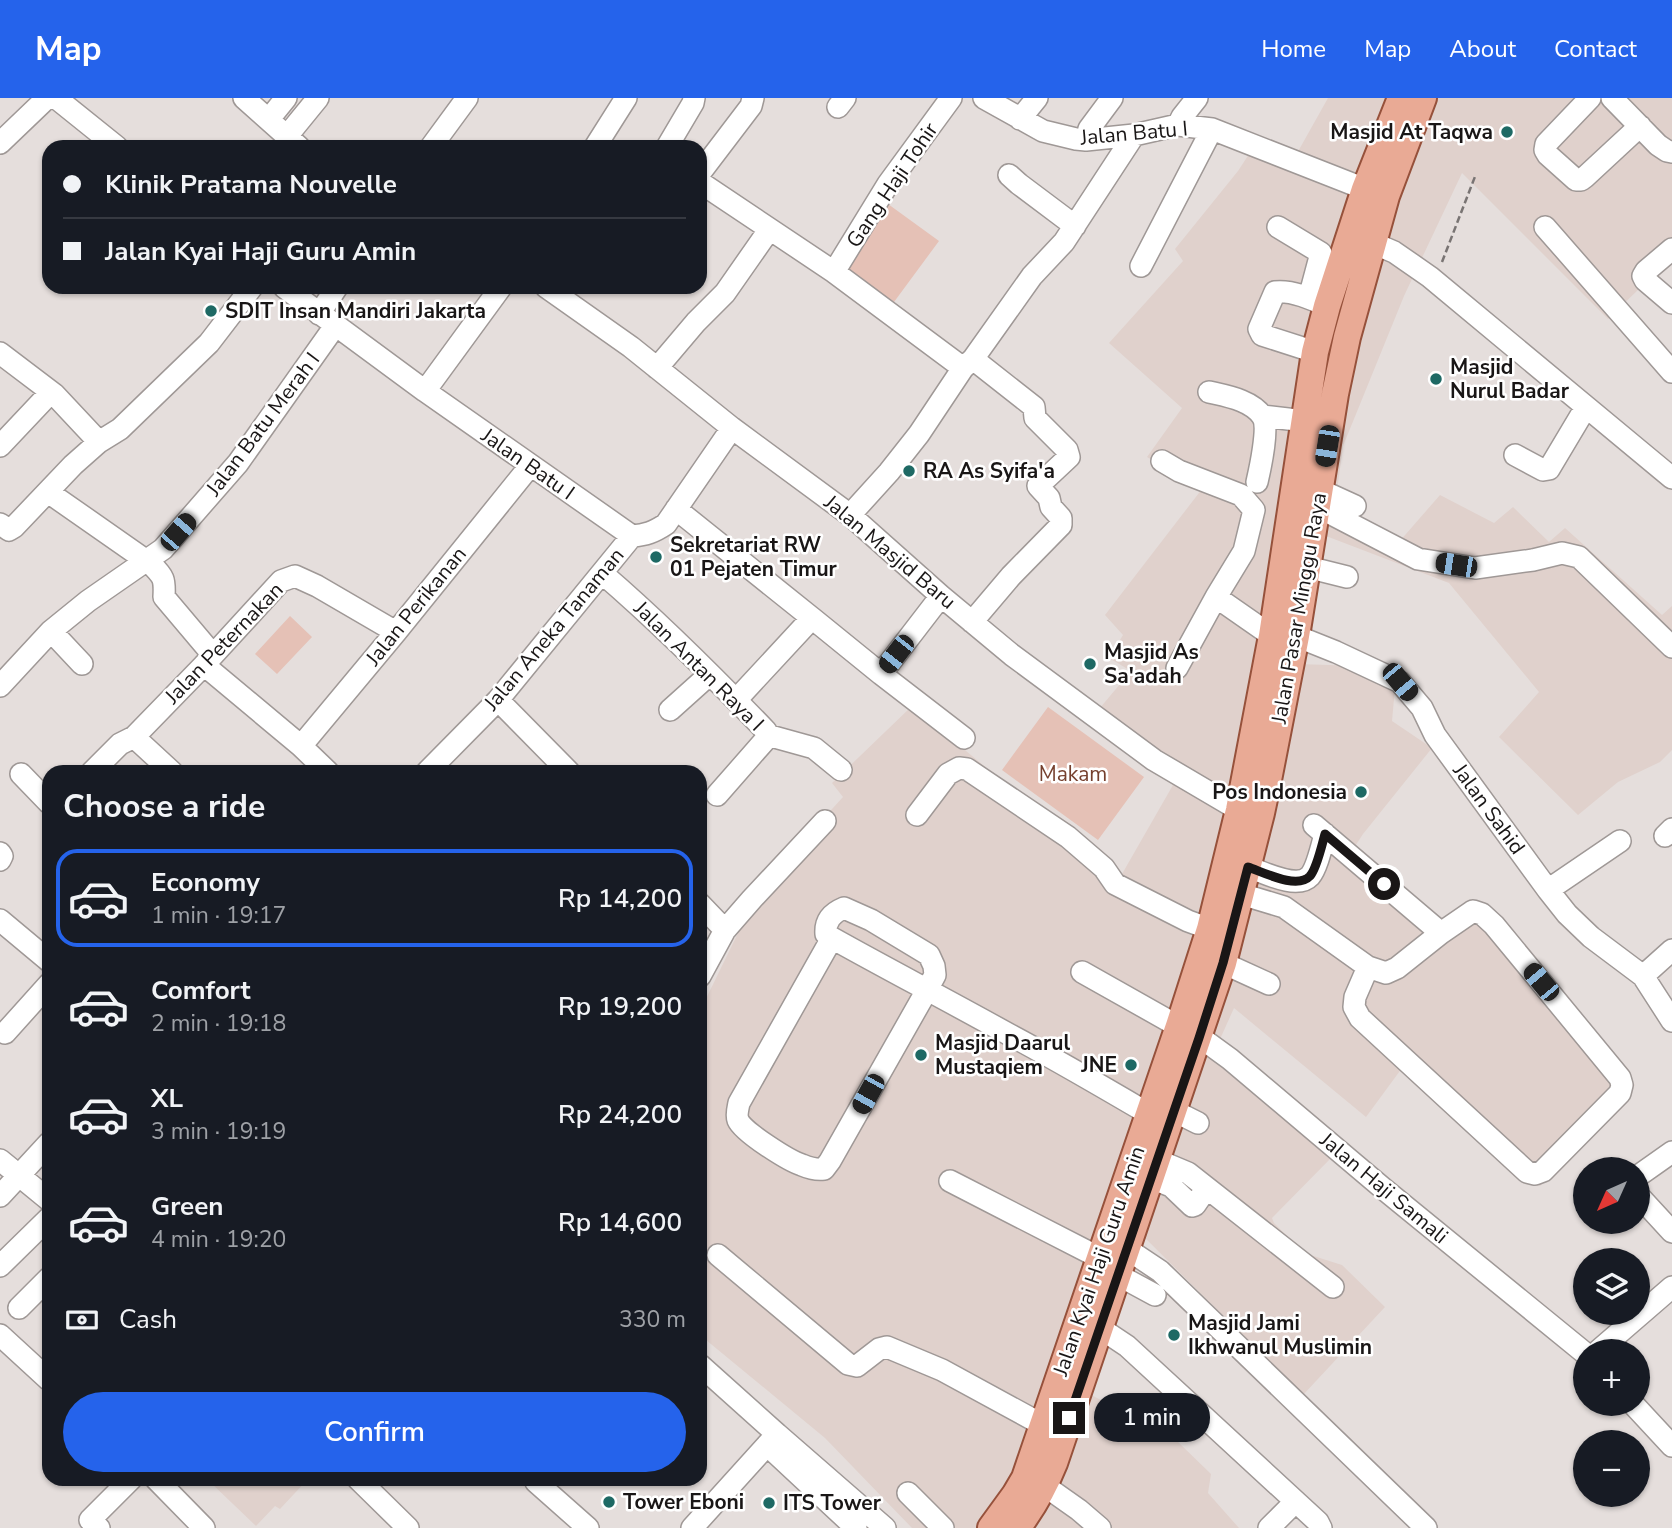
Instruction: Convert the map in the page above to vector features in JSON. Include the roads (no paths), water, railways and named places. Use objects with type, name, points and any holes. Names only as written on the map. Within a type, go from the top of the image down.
[{"type":"main road","name":"Jalan Pasar Minggu Raya","points":[[1195,1036],[1228,965],[1253,869],[1261,813],[1303,641],[1298,473],[1315,352],[1318,302],[1330,259],[1365,189],[1401,98]]},
{"type":"main road","name":"Jalan Pasar Minggu Raya","points":[[1195,1036],[1210,929],[1239,810],[1327,572],[1334,503],[1335,394],[1344,349],[1387,196],[1423,98]]},
{"type":"main road","name":"Jalan Kyai Haji Guru Amin","points":[[1018,1527],[1034,1505],[1051,1490],[1119,1274],[1139,1257],[1178,1116],[1195,1036]]},
{"type":"main road","name":"Jalan Kyai Haji Guru Amin","points":[[991,1528],[1025,1478],[1043,1425],[1119,1274],[1161,1172]]},
{"type":"street","points":[[0,143],[47,98]]},
{"type":"street","points":[[56,98],[108,140]]},
{"type":"street","points":[[244,98],[291,140]]},
{"type":"street","points":[[269,119],[286,98]]},
{"type":"street","points":[[294,140],[318,98]]},
{"type":"street","points":[[436,140],[467,98]]},
{"type":"street","points":[[600,140],[626,98]]},
{"type":"street","points":[[671,140],[694,98]]},
{"type":"street","points":[[707,164],[751,106],[753,98]]},
{"type":"street","name":"Gang Haji Tohir","points":[[834,272],[888,184],[951,98]]},
{"type":"street","name":"Jalan Batu I","points":[[984,98],[1044,131],[1076,139],[1134,135],[1178,125],[1212,129],[1365,189]]},
{"type":"street","points":[[1020,119],[1037,98]]},
{"type":"street","points":[[1086,140],[1089,129],[1112,98]]},
{"type":"street","points":[[1178,125],[1197,98]]},
{"type":"street","points":[[1590,98],[1546,144],[1548,155],[1576,180],[1585,177],[1640,126]]},
{"type":"street","points":[[1612,98],[1640,126],[1667,143]]},
{"type":"street","points":[[1141,266],[1212,129]]},
{"type":"street","points":[[850,515],[919,434],[1032,276],[1064,242],[1134,135]]},
{"type":"street","points":[[1009,175],[1075,226]]},
{"type":"street","points":[[707,186],[1034,407],[1035,418],[1067,450],[1069,457],[1038,486],[1049,498],[1051,508],[1061,518],[1061,525],[1011,576],[972,622]]},
{"type":"street","points":[[1278,227],[1330,259]]},
{"type":"street","points":[[1545,227],[1672,372]]},
{"type":"street","points":[[657,368],[724,293],[769,230]]},
{"type":"street","points":[[1373,243],[1436,270],[1586,407],[1672,478]]},
{"type":"street","points":[[1672,249],[1643,276],[1672,303]]},
{"type":"street","points":[[1315,352],[1262,335],[1259,329],[1275,292],[1280,291],[1318,302]]},
{"type":"street","points":[[0,524],[9,530],[14,527],[73,465],[99,442],[120,429],[209,343],[247,294]]},
{"type":"street","name":"Jalan Batu I","points":[[293,294],[530,466],[632,536]]},
{"type":"street","name":"Jalan Batu Merah I","points":[[2,678],[51,631],[88,601],[163,549],[238,463],[327,320],[335,294]]},
{"type":"street","points":[[425,391],[496,294]]},
{"type":"street","name":"Jalan Masjid Baru","points":[[556,294],[631,347],[732,428],[850,515],[1012,655],[1154,760],[1239,810]]},
{"type":"street","points":[[0,353],[51,392],[99,442]]},
{"type":"street","points":[[0,446],[51,392]]},
{"type":"street","points":[[1209,393],[1237,399],[1250,405],[1262,416],[1265,428],[1259,472],[1298,473]]},
{"type":"street","points":[[1516,455],[1543,470],[1549,469],[1586,407]]},
{"type":"street","points":[[1262,416],[1306,421]]},
{"type":"street","name":"Jalan Aneka Tanaman","points":[[434,765],[498,700],[632,536],[646,535],[666,524],[732,428]]},
{"type":"street","points":[[1162,461],[1179,471],[1241,495],[1254,510],[1244,551],[1177,668]]},
{"type":"street","name":"Jalan Perikanan","points":[[301,746],[530,466]]},
{"type":"street","points":[[48,492],[147,560],[162,575],[165,582],[164,597],[209,660],[321,765]]},
{"type":"street","points":[[1334,503],[1362,530],[1418,559],[1475,568],[1562,553],[1579,557],[1672,647]]},
{"type":"street","points":[[676,509],[964,738]]},
{"type":"street","name":"Jalan Antan Raya I","points":[[603,573],[766,731],[767,738],[717,795]]},
{"type":"street","name":"Jalan Peternakan","points":[[99,765],[120,744],[134,737],[281,581],[295,576],[396,632]]},
{"type":"street","points":[[881,674],[941,596]]},
{"type":"street","name":"Jalan Sahid","points":[[1216,597],[1303,641],[1400,682],[1422,708],[1435,735],[1567,915],[1591,937],[1643,976]]},
{"type":"street","points":[[736,700],[812,618]]},
{"type":"street","points":[[51,631],[82,664]]},
{"type":"street","points":[[670,710],[709,675]]},
{"type":"street","points":[[498,700],[562,765]]},
{"type":"street","points":[[767,735],[814,748],[841,771]]},
{"type":"street","points":[[134,737],[164,765]]},
{"type":"street","points":[[917,815],[947,774],[958,768],[967,769],[1068,837],[1104,868],[1115,884],[1188,921],[1210,929]]},
{"type":"street","points":[[21,774],[42,796]]},
{"type":"street","points":[[707,963],[725,930],[825,821]]},
{"type":"street","points":[[1253,869],[1291,881],[1310,877],[1320,830],[1441,933]]},
{"type":"street","points":[[1548,890],[1620,841]]},
{"type":"street","points":[[0,853],[0,860]]},
{"type":"street","points":[[1245,895],[1281,906],[1368,967],[1386,973],[1397,968],[1473,911],[1482,914],[1620,1077],[1620,1093],[1543,1171],[1535,1174],[1527,1172],[1360,1017],[1354,1007],[1355,997],[1368,967]]},
{"type":"street","points":[[832,938],[739,1103],[738,1119],[744,1127],[768,1146],[800,1165],[816,1170],[824,1169],[830,1161],[927,990],[935,975],[929,955],[871,920],[844,908],[834,912],[825,926],[826,934],[832,938],[927,990],[1012,1036],[1178,1116]]},
{"type":"street","points":[[707,911],[725,930]]},
{"type":"street","points":[[0,920],[42,955]]},
{"type":"street","points":[[1672,950],[1643,976],[1672,1021]]},
{"type":"street","points":[[1228,965],[1262,980]]},
{"type":"street","name":"Jalan Haji Samali","points":[[1082,972],[1230,1059],[1573,1343]]},
{"type":"street","points":[[5,1033],[42,992]]},
{"type":"street","points":[[0,1196],[42,1150]]},
{"type":"street","points":[[1650,1168],[1672,1153]]},
{"type":"street","points":[[0,1160],[42,1194]]},
{"type":"street","points":[[1161,1172],[1204,1192],[1333,1287]]},
{"type":"street","points":[[950,1181],[1155,1295]]},
{"type":"street","points":[[1650,1208],[1672,1232]]},
{"type":"street","points":[[0,1266],[42,1225]]},
{"type":"street","points":[[718,1255],[848,1364],[857,1366],[879,1349],[887,1347],[942,1370],[1043,1425]]},
{"type":"street","points":[[1139,1257],[1426,1528]]},
{"type":"street","points":[[19,1308],[42,1285]]},
{"type":"street","points":[[1612,1339],[1672,1287]]},
{"type":"street","points":[[1103,1330],[1127,1346],[1318,1522],[1321,1528]]},
{"type":"street","points":[[0,1335],[42,1374]]},
{"type":"street","points":[[707,1373],[856,1528]]},
{"type":"street","points":[[1644,1416],[1672,1446]]},
{"type":"street","points":[[692,1528],[772,1440]]},
{"type":"street","points":[[772,1440],[885,1528]]},
{"type":"street","points":[[99,1528],[90,1520],[124,1486]]},
{"type":"street","points":[[164,1486],[204,1528]]},
{"type":"street","points":[[365,1486],[408,1528]]},
{"type":"street","points":[[541,1486],[588,1528]]},
{"type":"street","points":[[1051,1490],[1100,1528]]},
{"type":"street","points":[[908,1493],[943,1528]]},
{"type":"street","points":[[1269,1528],[1295,1502]]},
{"type":"place","name":"Masjid At Taqwa","points":[[1507,132]]},
{"type":"place","name":"SDIT Insan Mandiri Jakarta","points":[[211,311]]},
{"type":"place","name":"Masjid Nurul Badar","points":[[1436,379]]},
{"type":"place","name":"RA As Syifa'a","points":[[909,471]]},
{"type":"place","name":"Sekretariat RW 01 Pejaten Timur","points":[[656,557]]},
{"type":"place","name":"Masjid As Sa'adah","points":[[1090,664]]},
{"type":"place","name":"Pos Indonesia","points":[[1361,792]]},
{"type":"place","name":"Masjid Daarul Mustaqiem","points":[[921,1055]]},
{"type":"place","name":"JNE","points":[[1131,1065]]},
{"type":"place","name":"Masjid Jami Ikhwanul Muslimin","points":[[1174,1335]]},
{"type":"place","name":"Tower Eboni","points":[[609,1502]]},
{"type":"place","name":"ITS Tower","points":[[769,1503]]},
{"type":"park label","name":"Makam","points":[[1073,774]]}]
